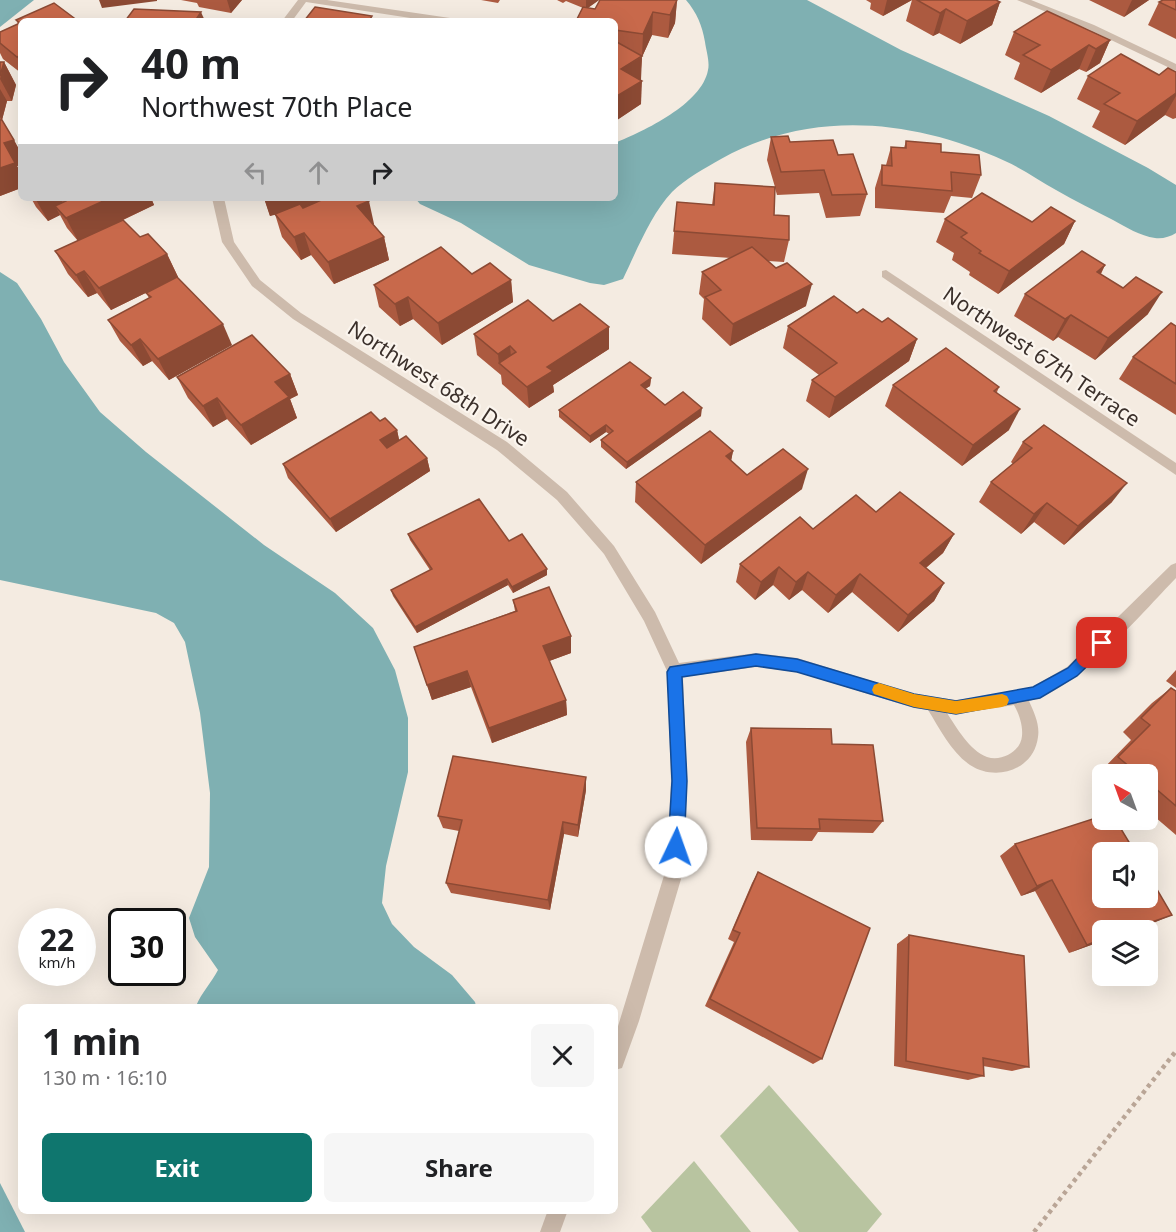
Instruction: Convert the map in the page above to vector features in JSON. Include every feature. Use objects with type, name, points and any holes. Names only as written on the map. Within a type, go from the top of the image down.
[{"type":"street","points":[[289,18],[303,0]]},
{"type":"street","points":[[308,0],[430,18]]},
{"type":"street","points":[[1022,0],[1091,27],[1176,68]]},
{"type":"street","name":"Northwest 68th Drive","points":[[219,201],[228,242],[256,283],[297,316],[502,446],[562,496],[609,550],[650,617],[675,672]]},
{"type":"street","name":"Northwest 67th Terrace","points":[[886,274],[1176,470]]},
{"type":"street","points":[[618,1053],[630,1021],[675,869],[680,781],[675,672],[756,660],[797,665],[914,701],[932,704],[956,707],[1018,697],[1035,693],[1072,672],[1176,569]]},
{"type":"street","points":[[932,704],[968,753],[981,763],[995,767],[1011,764],[1028,745],[1031,729],[1018,697]]},
{"type":"street","points":[[550,1232],[557,1214]]},
{"type":"path","points":[[1034,1232],[1176,1051]]},
{"type":"green space","points":[[769,1085],[882,1214],[867,1232],[799,1232],[720,1136]]},
{"type":"green space","points":[[694,1161],[751,1232],[652,1232],[641,1217]]},
{"type":"water","points":[[0,0],[34,0],[0,27]]},
{"type":"water","points":[[686,0],[807,0],[901,50],[1049,116],[1176,185],[1176,233],[1158,238],[1139,233],[1070,198],[1012,164],[970,147],[934,136],[862,125],[790,132],[755,143],[689,178],[672,192],[657,211],[623,279],[604,285],[529,265],[461,223],[418,201],[618,201],[618,142],[670,115],[695,94],[703,82],[708,70],[708,60],[702,30]]},
{"type":"water","points":[[0,272],[17,283],[41,319],[64,362],[100,412],[146,452],[264,545],[335,593],[373,628],[395,670],[408,718],[408,772],[386,866],[382,903],[392,924],[414,947],[452,975],[476,1004],[197,1004],[218,970],[195,937],[189,918],[209,867],[210,793],[200,713],[185,642],[174,623],[156,613],[0,580]]},
{"type":"water","points":[[0,1183],[25,1232],[0,1232]]},
{"type":"building","points":[[600,0],[677,0],[670,15],[653,12],[643,34],[618,30],[618,18],[578,18],[583,7],[595,9]]},
{"type":"building","points":[[917,0],[996,0],[1000,2],[967,21],[946,9],[940,13]]},
{"type":"building","points":[[1176,0],[1176,10],[1159,2]]},
{"type":"building","points":[[54,3],[74,18],[20,18]]},
{"type":"building","points":[[315,7],[372,16],[371,18],[306,18]]},
{"type":"building","points":[[134,9],[201,12],[197,18],[127,18]]},
{"type":"building","points":[[1047,11],[1110,40],[1096,49],[1089,45],[1051,70],[1023,55],[1040,45],[1014,32]]},
{"type":"building","points":[[18,24],[18,56],[0,43],[0,32]]},
{"type":"building","points":[[618,43],[642,56],[621,69],[642,81],[618,95]]},
{"type":"building","points":[[1121,54],[1159,75],[1168,68],[1176,72],[1176,93],[1137,121],[1104,104],[1120,93],[1088,76]]},
{"type":"building","points":[[0,62],[4,62],[0,76]]},
{"type":"building","points":[[0,120],[14,140],[4,143],[15,163],[0,168]]},
{"type":"building","points":[[788,136],[790,142],[833,140],[838,155],[853,154],[867,194],[832,195],[824,170],[781,172],[771,137]]},
{"type":"building","points":[[906,141],[941,144],[941,152],[979,155],[981,175],[951,172],[952,191],[882,185],[882,165],[892,166],[891,147],[906,148]]},
{"type":"building","points":[[715,183],[775,187],[774,215],[789,216],[789,240],[674,231],[677,202],[714,205]]},
{"type":"building","points":[[982,193],[1032,222],[1051,207],[1075,221],[1009,271],[979,253],[981,251],[961,237],[967,233],[945,219]]},
{"type":"building","points":[[66,201],[103,201],[66,218],[55,206]]},
{"type":"building","points":[[319,201],[369,201],[357,206],[384,237],[328,262],[304,233],[294,237],[275,214],[300,204],[303,208]]},
{"type":"building","points":[[123,220],[140,237],[148,234],[167,254],[99,288],[84,271],[76,275],[55,251]]},
{"type":"building","points":[[441,247],[472,274],[490,263],[511,280],[438,323],[408,297],[395,304],[374,285]]},
{"type":"building","points":[[752,247],[776,268],[787,263],[812,284],[733,324],[705,297],[721,290],[702,272]]},
{"type":"building","points":[[1082,251],[1105,265],[1097,272],[1123,288],[1136,277],[1162,292],[1108,338],[1071,315],[1065,319],[1025,294]]},
{"type":"building","points":[[177,277],[223,324],[158,359],[140,339],[131,345],[108,320],[151,297],[146,293]]},
{"type":"building","points":[[834,296],[857,313],[863,309],[882,322],[888,318],[917,339],[835,397],[812,380],[837,363],[788,326]]},
{"type":"building","points":[[528,300],[553,321],[580,304],[609,327],[547,367],[553,371],[527,387],[499,363],[516,352],[510,346],[498,354],[474,334]]},
{"type":"building","points":[[1171,323],[1176,326],[1176,384],[1133,357]]},
{"type":"building","points":[[252,335],[290,374],[275,382],[289,397],[241,425],[217,398],[203,406],[177,377]]},
{"type":"building","points":[[946,348],[999,387],[994,391],[1020,409],[973,445],[893,385]]},
{"type":"building","points":[[630,362],[651,378],[641,385],[665,405],[683,392],[702,408],[627,462],[601,440],[613,431],[606,425],[590,436],[559,410]]},
{"type":"building","points":[[371,412],[380,421],[385,418],[397,430],[380,440],[387,448],[406,436],[427,458],[330,519],[283,464]]},
{"type":"building","points":[[1044,425],[1127,483],[1078,526],[1047,503],[1034,514],[991,482],[1032,448],[1023,442]]},
{"type":"building","points":[[710,431],[733,451],[726,456],[747,475],[783,449],[808,469],[705,545],[636,482]]},
{"type":"building","points":[[900,492],[954,534],[920,563],[944,583],[908,615],[860,574],[836,595],[808,572],[796,582],[779,567],[761,582],[740,564],[800,517],[813,529],[856,495],[876,512]]},
{"type":"building","points":[[479,499],[509,541],[522,534],[547,569],[512,587],[507,579],[415,627],[391,590],[432,569],[408,534]]},
{"type":"building","points":[[549,587],[571,636],[543,646],[566,700],[489,728],[467,671],[427,685],[414,647],[517,611],[513,600]]},
{"type":"building","points":[[1171,688],[1176,691],[1176,806],[1158,791],[1158,764],[1126,764],[1118,757],[1150,725],[1141,718]]},
{"type":"building","points":[[751,728],[831,729],[832,744],[873,745],[883,821],[819,819],[820,829],[757,828]]},
{"type":"building","points":[[453,756],[586,777],[578,825],[563,822],[548,900],[446,883],[462,820],[438,816]]},
{"type":"building","points":[[1092,819],[1092,830],[1122,830],[1129,842],[1092,842],[1092,908],[1158,908],[1158,891],[1172,915],[1158,920],[1092,920],[1092,943],[1087,945],[1052,880],[1037,886],[1015,844]]},
{"type":"building","points":[[758,872],[870,928],[822,1059],[710,999],[740,933],[733,930]]},
{"type":"building","points":[[909,935],[1024,956],[1029,1067],[983,1058],[984,1076],[906,1061]]},
{"type":"slow traffic","points":[[879,690],[914,701],[956,707],[1002,700]]},
{"type":"route","points":[[676,847],[680,781],[675,672],[756,660],[797,665],[914,701],[956,707],[1035,693],[1072,672],[1102,643]]}]
